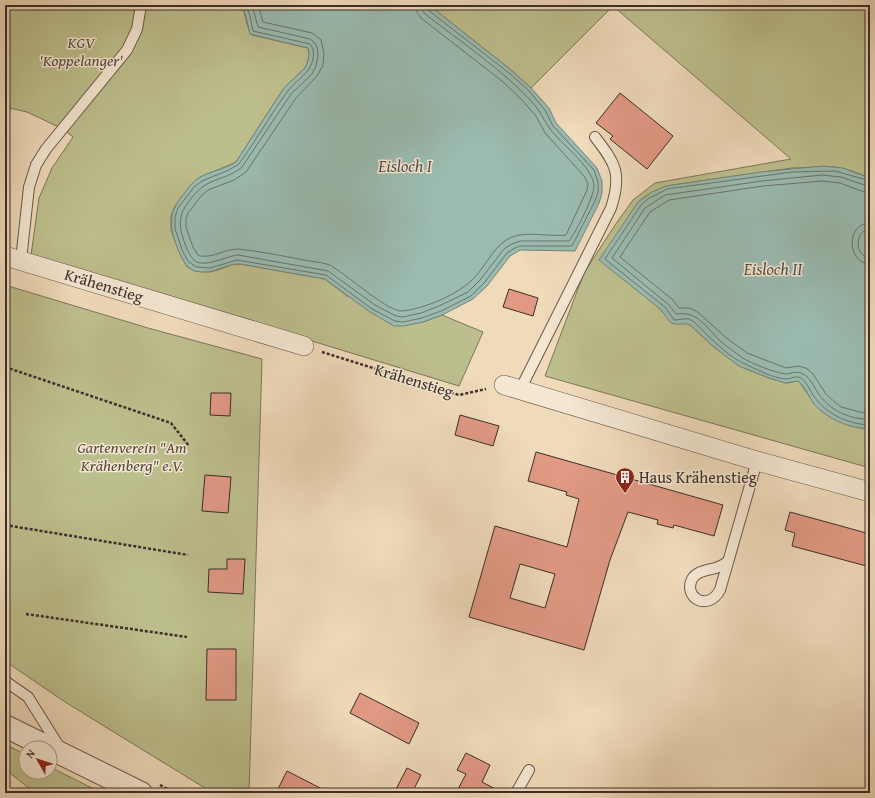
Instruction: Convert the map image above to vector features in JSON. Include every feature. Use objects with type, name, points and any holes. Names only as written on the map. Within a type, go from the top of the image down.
[{"type":"street","name":"Krähenstieg","points":[[13,258],[304,346]]},
{"type":"street","points":[[512,388],[757,461],[870,492]]},
{"type":"street","points":[[5,726],[141,793]]},
{"type":"lane","points":[[13,258],[29,187],[36,165],[46,149],[127,50],[137,29],[141,5]]},
{"type":"lane","points":[[512,388],[610,208],[615,194],[617,184],[616,170],[608,154],[596,137]]},
{"type":"lane","points":[[728,561],[757,461]]},
{"type":"lane","points":[[5,681],[28,696],[64,755]]},
{"type":"lane","points":[[516,793],[528,770]]},
{"type":"path","name":"Krähenstieg","points":[[304,346],[459,395],[512,388]]},
{"type":"path","points":[[5,367],[171,423],[189,446]]},
{"type":"path","points":[[5,525],[188,556]]},
{"type":"path","points":[[26,614],[187,637]]},
{"type":"green space","name":"KGV 'Koppelanger'","points":[[5,5],[242,5],[247,25],[252,35],[308,48],[308,61],[305,68],[284,88],[236,162],[200,177],[191,185],[175,206],[171,216],[171,230],[180,254],[187,267],[196,271],[210,272],[233,264],[240,264],[325,279],[347,296],[423,322],[442,315],[483,332],[459,386],[31,255],[39,198],[52,168],[73,137],[63,129],[27,112],[5,107]]},
{"type":"green space","points":[[429,5],[870,5],[870,178],[852,171],[835,167],[792,168],[666,186],[646,196],[638,202],[608,267],[649,298],[669,320],[687,323],[714,347],[739,366],[786,383],[798,381],[815,404],[832,418],[857,427],[870,428],[870,468],[545,376],[584,273],[633,200],[655,183],[791,159],[613,6],[531,88],[511,70]]},
{"type":"green space","name":"Gartenverein \"Am Krähenberg\" e.V.","points":[[5,285],[148,328],[262,359],[249,793],[213,793],[65,702],[5,661]]},
{"type":"green space","points":[[5,744],[18,751],[18,779],[5,769]]},
{"type":"green space","points":[[58,771],[102,793],[35,793],[19,780],[58,780]]},
{"type":"water","name":"Eisloch I","points":[[242,5],[429,5],[511,70],[531,88],[549,108],[556,123],[597,168],[602,181],[602,193],[599,203],[575,251],[520,250],[510,256],[487,286],[473,299],[442,315],[423,322],[404,326],[394,326],[370,312],[325,279],[240,264],[229,265],[208,272],[195,271],[189,267],[182,258],[177,247],[171,224],[173,211],[180,198],[197,179],[236,162],[284,88],[305,68],[308,61],[308,48],[250,34]]},
{"type":"water","name":"Eisloch II","points":[[822,166],[843,168],[870,178],[870,235],[866,244],[870,254],[870,428],[847,425],[825,414],[814,404],[798,381],[786,383],[739,366],[714,347],[690,325],[674,324],[670,322],[660,309],[599,260],[638,202],[652,192],[666,186],[761,172]]},
{"type":"building","points":[[620,93],[673,136],[647,169],[610,139],[613,136],[596,123]]},
{"type":"building","points":[[509,289],[538,298],[533,316],[503,307]]},
{"type":"building","points":[[211,393],[231,393],[230,416],[210,415]]},
{"type":"building","points":[[460,415],[499,426],[493,446],[455,435]]},
{"type":"building","points":[[536,452],[723,505],[714,536],[674,525],[673,528],[657,524],[658,520],[628,512],[610,560],[584,650],[469,617],[495,526],[567,547],[579,499],[566,495],[567,492],[528,481]],"holes":[[[520,564],[555,574],[545,608],[510,598]]]},
{"type":"building","points":[[205,475],[231,477],[228,513],[202,511]]},
{"type":"building","points":[[790,512],[870,534],[870,567],[792,546],[795,533],[785,530]]},
{"type":"building","points":[[227,559],[245,559],[243,594],[208,592],[209,569],[227,569]]},
{"type":"building","points":[[207,649],[236,649],[236,700],[206,700]]},
{"type":"building","points":[[360,693],[419,723],[409,744],[350,713]]},
{"type":"building","points":[[466,753],[490,765],[482,782],[503,793],[456,793],[466,774],[457,770]]},
{"type":"building","points":[[407,768],[421,775],[412,793],[394,793]]},
{"type":"building","points":[[287,771],[330,793],[276,793]]},
{"type":"place","name":"Haus Krähenstieg","points":[[625,494]]}]
